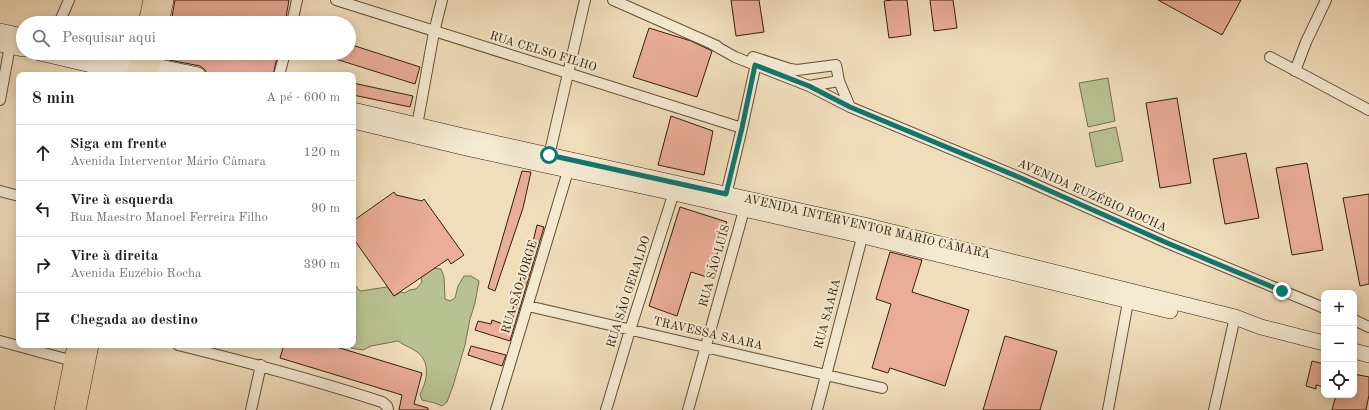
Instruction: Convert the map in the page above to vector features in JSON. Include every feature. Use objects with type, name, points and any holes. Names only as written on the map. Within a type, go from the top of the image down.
[{"type":"main road","points":[[149,16],[152,0]]},
{"type":"main road","points":[[162,16],[165,0]]},
{"type":"main road","points":[[0,31],[16,34]]},
{"type":"main road","points":[[94,60],[180,72]]},
{"type":"main road","points":[[121,60],[143,66]]},
{"type":"main road","name":"AVENIDA INTERVENTOR MÁRIO CÂMARA","points":[[356,111],[416,130]]},
{"type":"main road","name":"AVENIDA INTERVENTOR MÁRIO CÂMARA","points":[[356,121],[416,130],[675,188],[863,231],[1234,322]]},
{"type":"main road","name":"AVENIDA INTERVENTOR MÁRIO CÂMARA","points":[[548,160],[568,171],[675,188]]},
{"type":"main road","name":"AVENIDA INTERVENTOR MÁRIO CÂMARA","points":[[979,259],[1128,302],[1261,327],[1321,342]]},
{"type":"main road","points":[[78,410],[89,348]]},
{"type":"main road","points":[[1357,352],[1369,355]]},
{"type":"main road","points":[[63,410],[75,353]]},
{"type":"street","points":[[62,16],[69,0]]},
{"type":"street","points":[[294,16],[297,0]]},
{"type":"street","name":"RUA CELSO FILHO","points":[[336,0],[742,128]]},
{"type":"street","points":[[416,130],[434,32],[442,0]]},
{"type":"street","points":[[548,160],[585,0]]},
{"type":"street","name":"AVENIDA EUZÉBIO ROCHA","points":[[612,0],[756,62],[809,86],[850,107],[1021,178],[1165,242],[1321,307]]},
{"type":"street","points":[[1295,71],[1306,42],[1326,0]]},
{"type":"street","points":[[0,100],[11,46]]},
{"type":"street","points":[[1270,57],[1369,110]]},
{"type":"street","points":[[280,72],[282,60]]},
{"type":"street","points":[[724,200],[742,128],[756,62]]},
{"type":"street","name":"AVENIDA EUZÉBIO ROCHA","points":[[756,62],[797,70],[836,65],[839,81],[850,107]]},
{"type":"street","points":[[809,86],[839,81]]},
{"type":"street","name":"RUA SÃO JORGE","points":[[496,410],[568,171]]},
{"type":"street","name":"RUA SÃO GERALDO","points":[[606,410],[675,188]]},
{"type":"street","points":[[0,191],[16,195]]},
{"type":"street","name":"RUA SÃO LUÍS","points":[[688,410],[745,204]]},
{"type":"street","name":"RUA SAARA","points":[[817,410],[863,231]]},
{"type":"street","points":[[1108,410],[1128,302]]},
{"type":"street","name":"TRAVESSA SAARA","points":[[528,306],[882,388]]},
{"type":"street","points":[[1357,321],[1369,327]]},
{"type":"street","points":[[1214,410],[1234,322]]},
{"type":"street","points":[[0,341],[16,344]]},
{"type":"street","points":[[44,348],[75,353]]},
{"type":"street","points":[[190,348],[261,365],[331,385],[382,402],[388,410]]},
{"type":"street","points":[[251,410],[261,365]]},
{"type":"green space","points":[[1108,78],[1115,121],[1088,127],[1079,83]]},
{"type":"green space","points":[[1116,127],[1123,161],[1096,167],[1089,133]]},
{"type":"green space","points":[[430,268],[441,269],[444,277],[445,299],[450,301],[455,298],[458,286],[464,276],[471,276],[479,281],[465,345],[453,386],[447,402],[442,406],[422,400],[420,394],[425,382],[426,370],[423,359],[414,350],[398,341],[371,346],[363,350],[351,348],[356,348],[356,286],[360,291],[387,287],[394,296],[401,292],[405,293],[409,290],[416,289],[422,282],[420,273]]},
{"type":"building","points":[[175,0],[289,0],[286,16],[172,16]]},
{"type":"building","points":[[731,0],[759,0],[764,32],[736,36]]},
{"type":"building","points":[[907,0],[911,35],[889,38],[884,1]]},
{"type":"building","points":[[930,0],[953,0],[957,28],[934,31]]},
{"type":"building","points":[[1158,0],[1241,0],[1222,35]]},
{"type":"building","points":[[649,28],[691,41],[712,51],[697,97],[633,77]]},
{"type":"building","points":[[356,46],[420,67],[415,84],[339,60],[356,60]]},
{"type":"building","points":[[169,60],[276,60],[274,72],[206,72],[200,66]]},
{"type":"building","points":[[356,84],[413,96],[410,107],[356,96]]},
{"type":"building","points":[[1177,98],[1191,183],[1160,188],[1146,103]]},
{"type":"building","points":[[671,116],[713,131],[704,175],[658,165]]},
{"type":"building","points":[[1246,153],[1259,218],[1225,224],[1213,159]]},
{"type":"building","points":[[1307,163],[1323,250],[1292,255],[1276,168]]},
{"type":"building","points":[[522,171],[531,172],[523,208],[495,291],[488,288]]},
{"type":"building","points":[[394,192],[396,195],[422,201],[424,199],[464,255],[451,264],[448,259],[394,296],[356,242],[356,219]]},
{"type":"building","points":[[1369,194],[1369,284],[1360,286],[1343,198]]},
{"type":"building","points":[[680,207],[727,222],[710,278],[691,272],[677,316],[649,306]]},
{"type":"building","points":[[537,225],[544,227],[533,264],[528,263]]},
{"type":"building","points":[[890,252],[922,260],[912,292],[969,310],[945,386],[890,368],[888,373],[872,368],[891,304],[876,299]]},
{"type":"building","points":[[525,262],[533,264],[510,341],[475,330],[478,321],[491,324],[492,320],[503,324],[505,318],[510,320]]},
{"type":"building","points":[[1005,336],[1057,351],[1040,410],[983,410]]},
{"type":"building","points":[[471,346],[506,355],[502,366],[468,355]]},
{"type":"building","points":[[283,348],[340,348],[422,373],[414,404],[428,408],[428,410],[399,410],[402,395],[280,358]]},
{"type":"building","points":[[1312,361],[1321,363],[1321,386],[1316,385],[1316,389],[1306,386]]},
{"type":"building","points":[[1357,375],[1369,377],[1369,395],[1366,410],[1332,410],[1335,398],[1357,398]]},
{"type":"route","points":[[549,155],[726,194],[755,65],[809,86],[850,107],[1021,178],[1165,242],[1282,291]]}]
